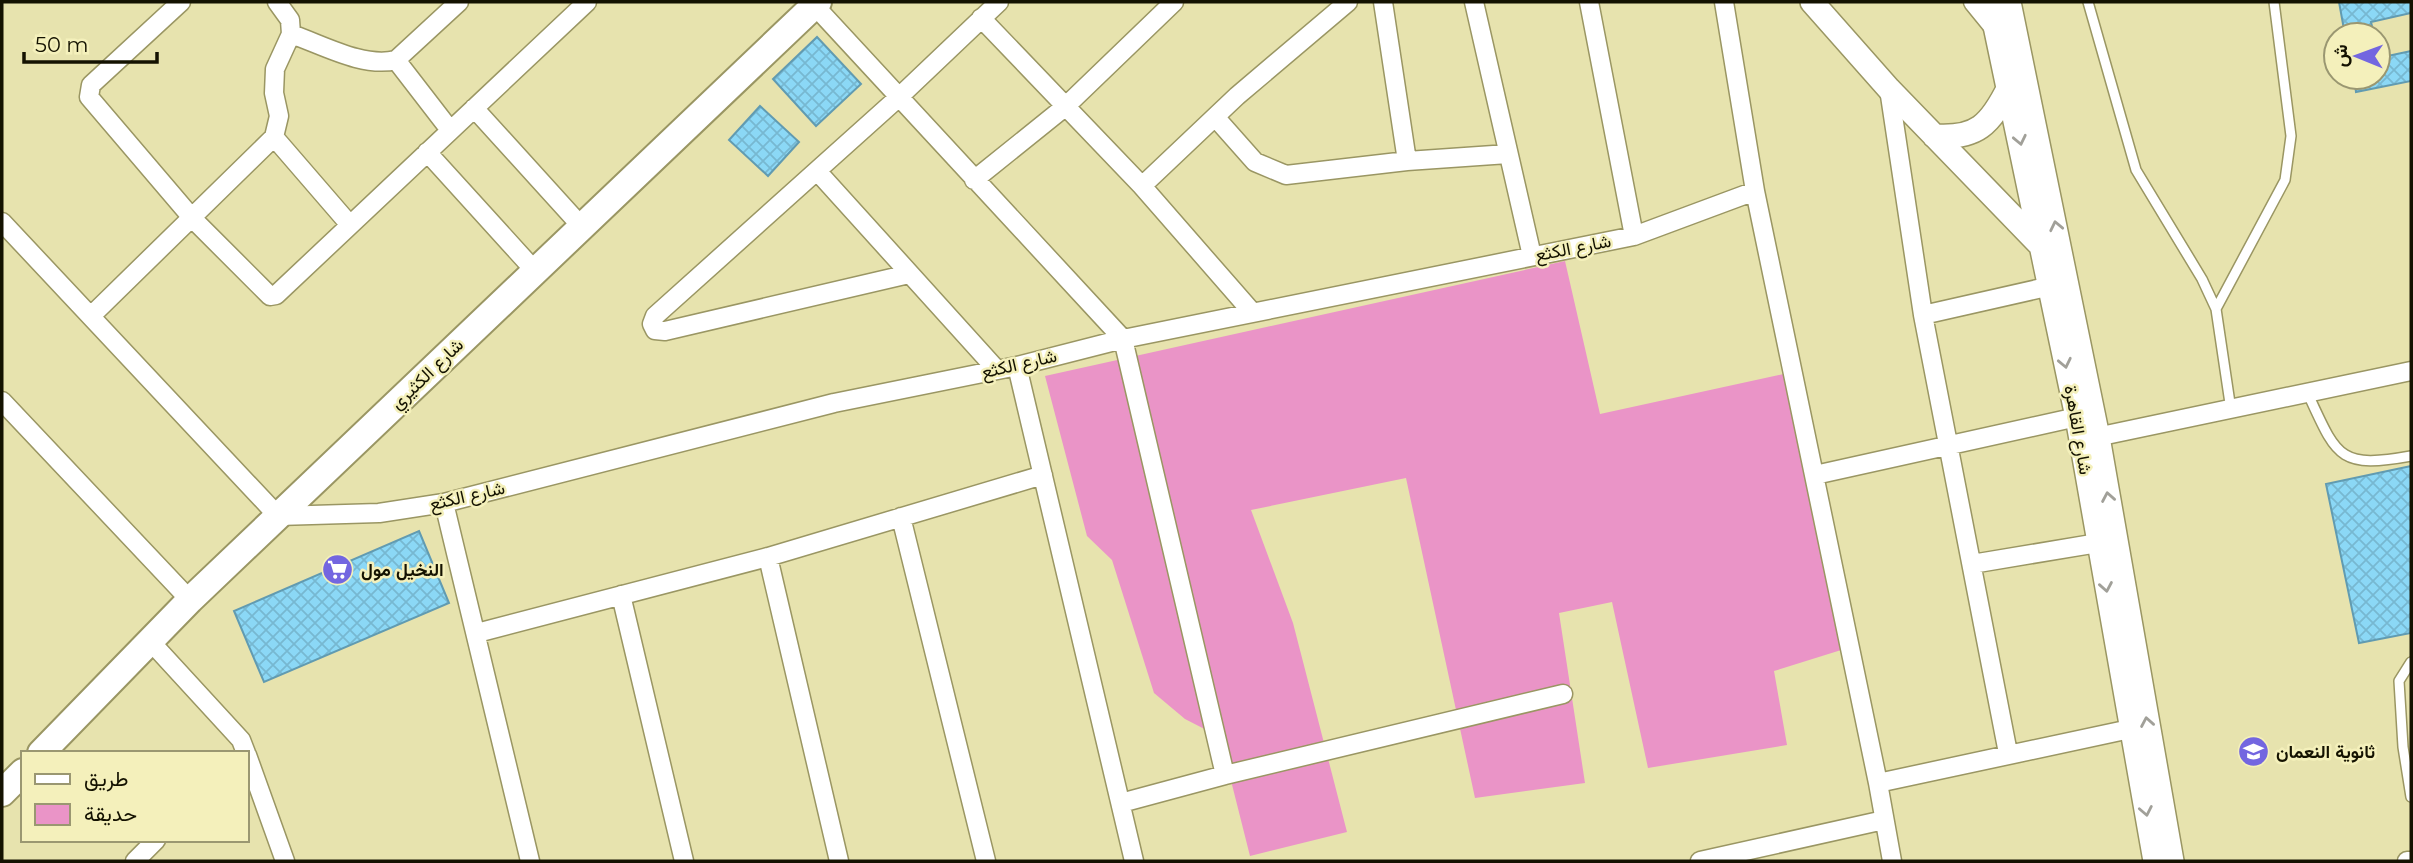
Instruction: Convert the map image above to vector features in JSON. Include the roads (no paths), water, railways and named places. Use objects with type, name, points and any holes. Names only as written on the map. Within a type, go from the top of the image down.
[{"type":"main road","name":"شارع الكثيري","points":[[43,751],[190,600],[816,4]]},
{"type":"main road","points":[[2,793],[21,774]]},
{"type":"street","points":[[181,2],[91,85],[89,97],[193,219],[270,296],[276,295],[587,2]]},
{"type":"street","points":[[91,316],[274,138],[279,116],[274,93],[275,69],[291,34],[290,20],[277,2]]},
{"type":"street","points":[[291,34],[365,60],[384,63],[396,60],[460,2]]},
{"type":"street","points":[[909,274],[665,331],[654,330],[652,324],[655,316],[899,97],[999,2]]},
{"type":"street","points":[[974,180],[1066,106],[1174,2]]},
{"type":"street","points":[[1142,186],[1348,2]]},
{"type":"street","points":[[1383,2],[1407,161]]},
{"type":"street","points":[[1474,2],[1532,256]]},
{"type":"street","points":[[1589,2],[1633,236]]},
{"type":"street","points":[[1724,2],[1755,191],[1892,861]]},
{"type":"street","points":[[1812,2],[1889,89],[2041,247],[2060,278],[1923,315]]},
{"type":"street","points":[[1973,2],[1997,30]]},
{"type":"street","points":[[1990,2],[2041,247]]},
{"type":"street","name":"شارع القاهرة","points":[[2009,2],[2089,439],[2172,861]]},
{"type":"street","points":[[816,4],[974,180],[1123,339],[1225,775]]},
{"type":"street","points":[[981,18],[1142,186],[1252,312]]},
{"type":"street","points":[[396,60],[450,131]]},
{"type":"street","points":[[1934,136],[1958,138],[1980,129],[1997,111],[2009,87]]},
{"type":"street","points":[[1889,89],[1923,315],[2008,753]]},
{"type":"street","points":[[474,108],[582,227]]},
{"type":"street","points":[[1216,118],[1255,162],[1286,175],[1407,161],[1508,154]]},
{"type":"street","points":[[274,138],[350,225]]},
{"type":"street","points":[[427,152],[535,271]]},
{"type":"street","points":[[817,171],[997,370]]},
{"type":"street","name":"شارع الكثع","points":[[278,516],[379,513],[444,503],[834,403],[1017,366],[1123,339],[1252,312],[1633,236],[1755,191]]},
{"type":"street","points":[[2,222],[278,516]]},
{"type":"street","name":"شارع القاهرة","points":[[2060,278],[2077,417],[2089,439],[2098,543],[2155,861]]},
{"type":"street","points":[[1017,366],[1134,861]]},
{"type":"street","points":[[2089,439],[2411,371]]},
{"type":"street","points":[[2,401],[190,600]]},
{"type":"street","points":[[1815,475],[2077,417]]},
{"type":"street","points":[[477,633],[768,556],[1043,475]]},
{"type":"street","points":[[444,503],[530,861]]},
{"type":"street","points":[[901,517],[986,861]]},
{"type":"street","points":[[1972,564],[2098,543]]},
{"type":"street","points":[[768,556],[839,861]]},
{"type":"street","points":[[621,595],[684,861]]},
{"type":"street","points":[[151,642],[241,750]]},
{"type":"street","points":[[1121,803],[1225,775],[1563,694]]},
{"type":"street","points":[[1878,783],[2130,729]]},
{"type":"street","points":[[248,768],[285,861]]},
{"type":"street","points":[[1700,861],[1884,820]]},
{"type":"street","points":[[135,861],[155,849]]},
{"type":"lane","points":[[2088,2],[2136,170],[2202,279],[2217,309],[2231,410]]},
{"type":"lane","points":[[2217,309],[2285,180],[2291,136],[2274,2]]},
{"type":"lane","points":[[2308,394],[2328,437],[2344,457],[2363,463],[2411,456]]},
{"type":"lane","points":[[2411,662],[2399,681],[2403,747],[2411,797]]},
{"type":"place","name":"النخيل مول","points":[[338,570]]},
{"type":"place","name":"ثانوية النعمان","points":[[2253,752]]}]
